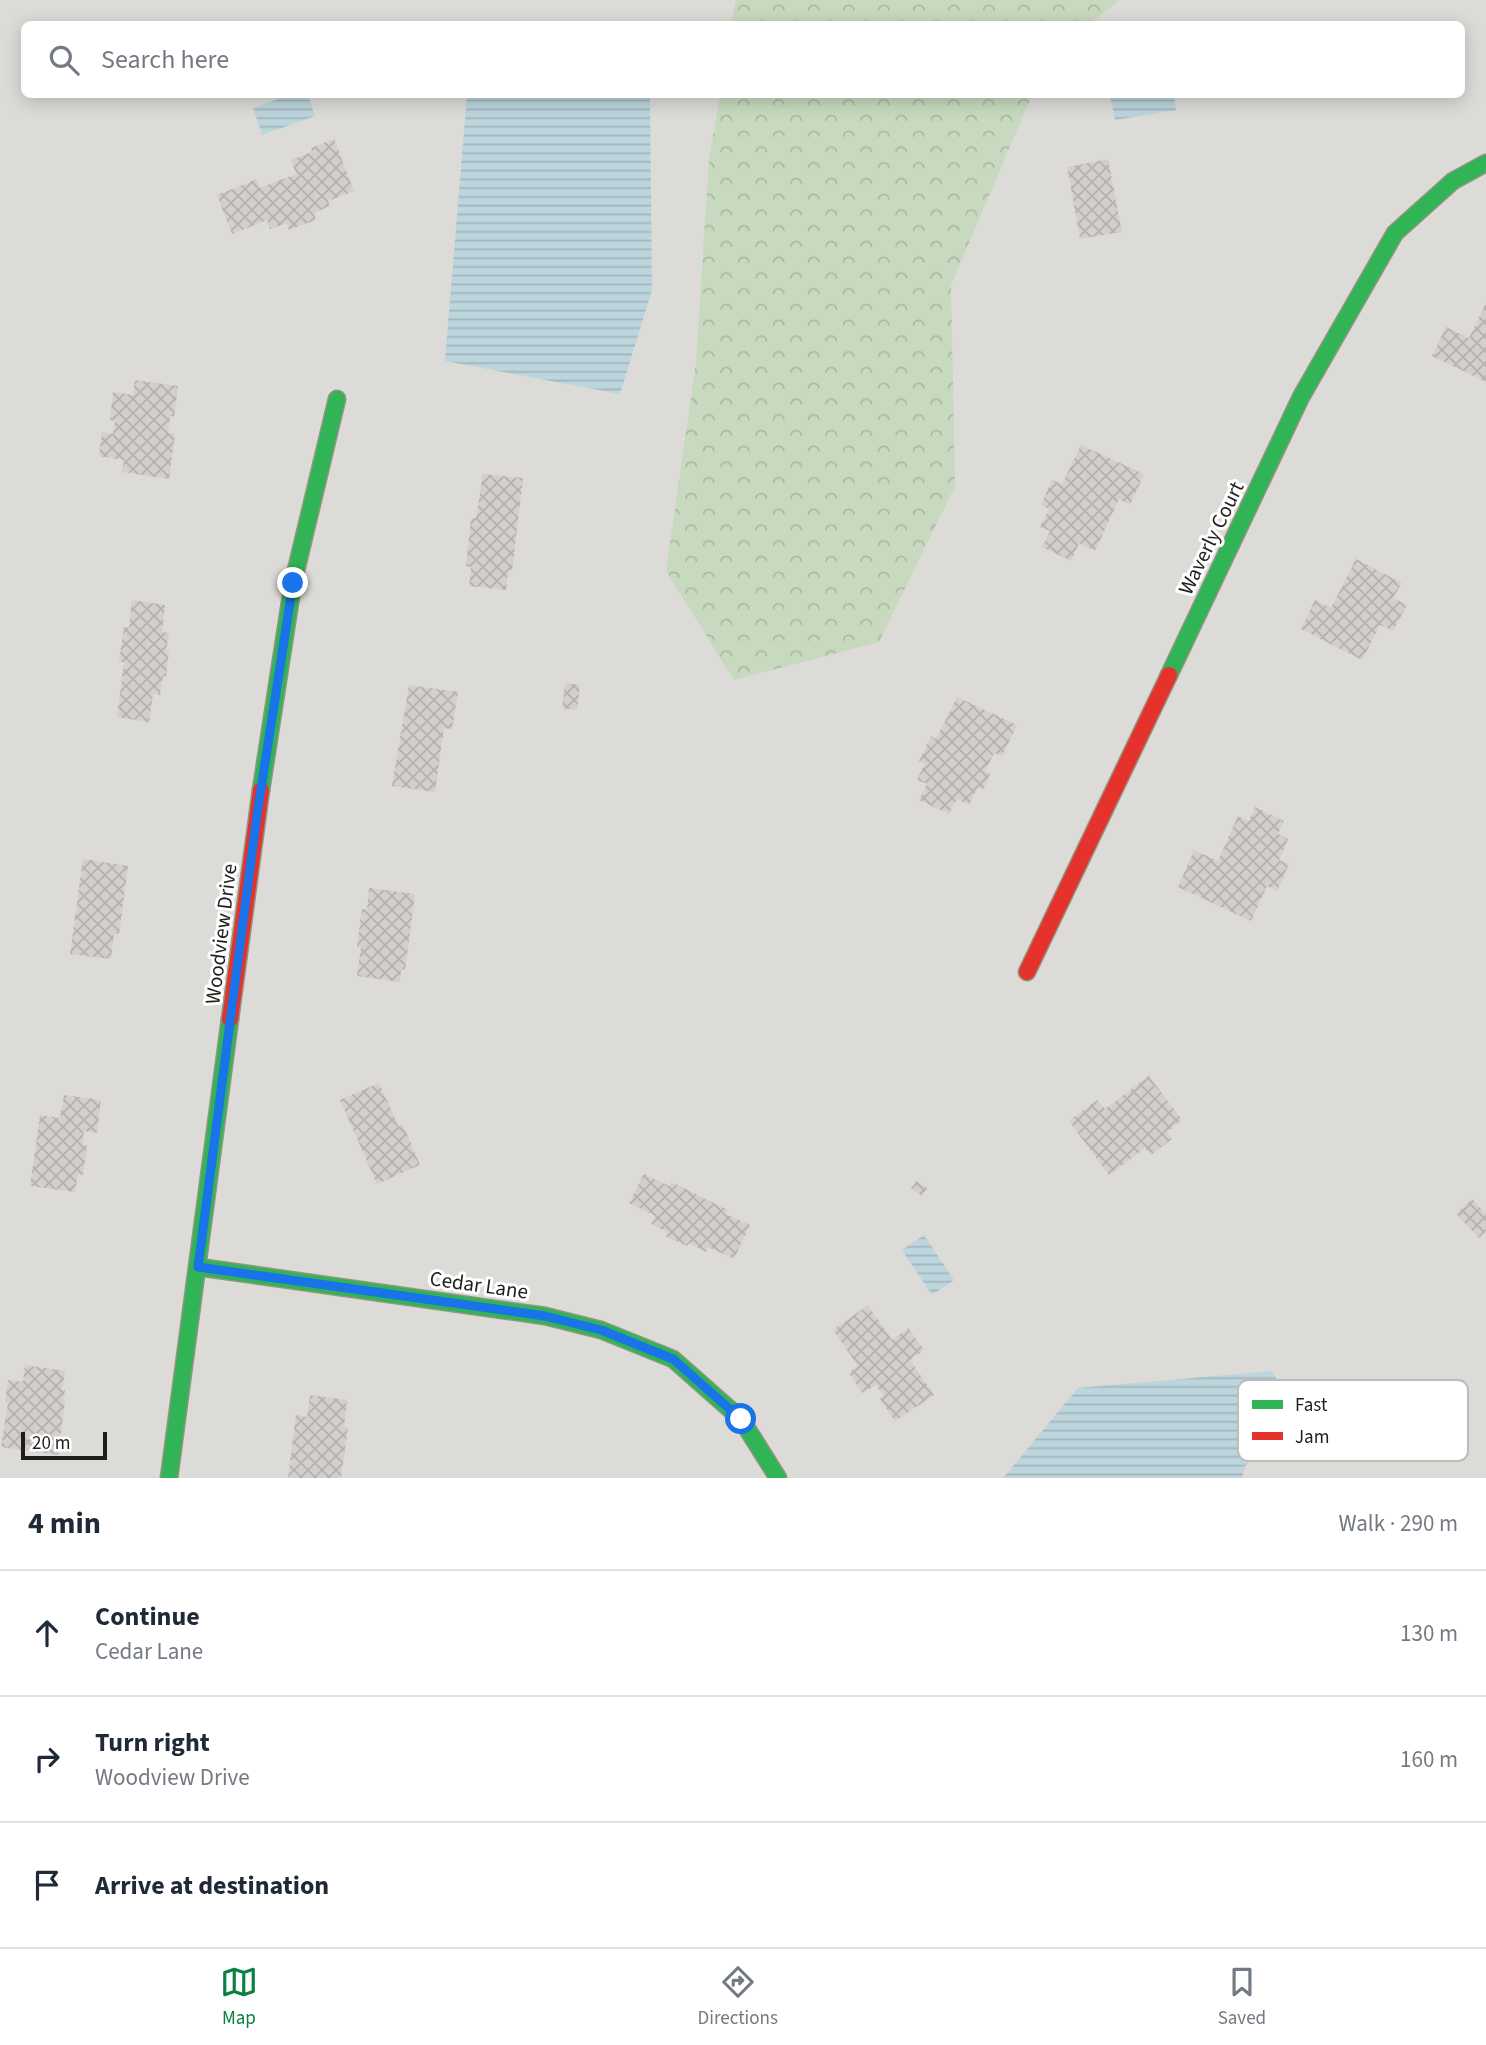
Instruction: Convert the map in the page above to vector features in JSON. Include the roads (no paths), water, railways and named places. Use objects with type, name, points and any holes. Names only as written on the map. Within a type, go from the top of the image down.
[{"type":"street","name":"Waverly Court","points":[[1027,972],[1295,410],[1328,350],[1395,233],[1453,181],[1486,163]]},
{"type":"street","name":"Woodview Drive","points":[[169,1478],[257,815],[293,583],[337,399]]},
{"type":"street","name":"Cedar Lane","points":[[198,1267],[545,1316],[601,1330],[673,1359],[741,1419],[778,1478]]},
{"type":"water","points":[[281,98],[309,98],[315,116],[262,135],[253,108]]},
{"type":"water","points":[[467,98],[650,98],[652,290],[620,394],[445,361]]},
{"type":"water","points":[[1111,98],[1174,98],[1176,110],[1115,120]]},
{"type":"water","points":[[924,1235],[954,1280],[932,1295],[902,1250]]},
{"type":"water","points":[[1272,1371],[1277,1380],[1238,1380],[1238,1461],[1251,1461],[1245,1466],[1242,1478],[1003,1478],[1078,1388]]}]
